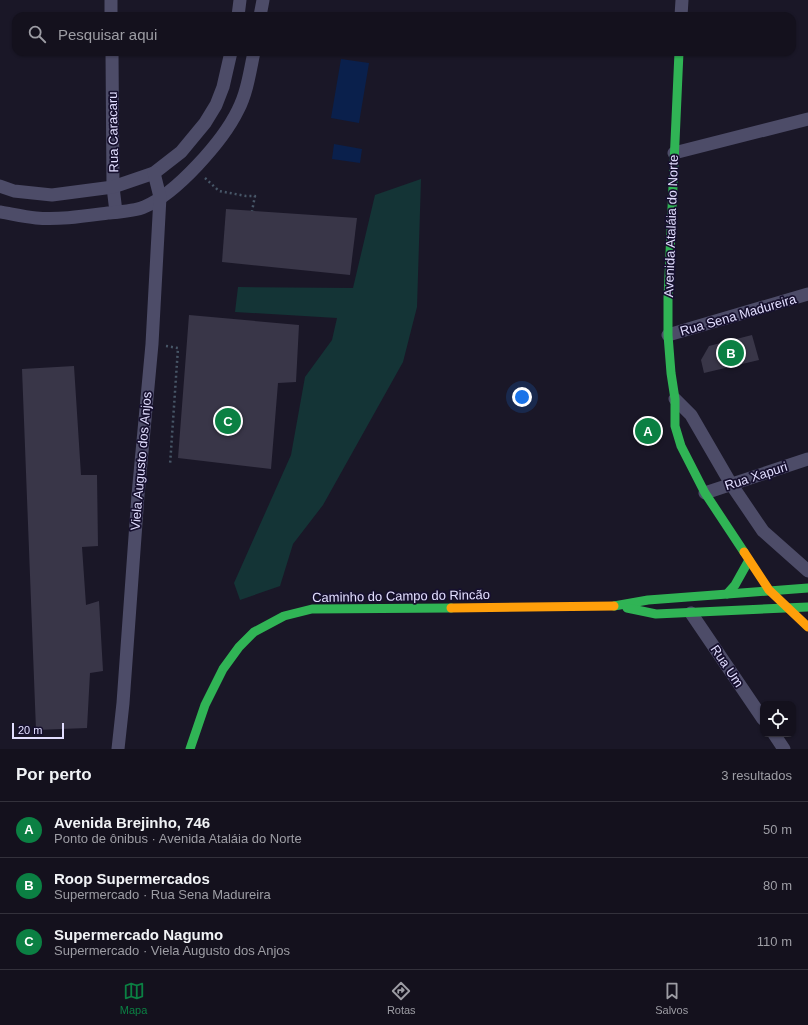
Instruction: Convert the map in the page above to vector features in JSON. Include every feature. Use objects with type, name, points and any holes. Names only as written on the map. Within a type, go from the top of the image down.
[{"type":"street","points":[[111,0],[111,12]]},
{"type":"street","points":[[238,12],[240,0]]},
{"type":"street","points":[[261,12],[263,0]]},
{"type":"street","points":[[681,12],[682,0]]},
{"type":"street","name":"Rua Caracaru","points":[[112,56],[113,187],[116,212]]},
{"type":"street","points":[[0,186],[14,191],[52,195],[113,187],[154,173],[181,152],[205,123],[216,105],[223,87],[230,56]]},
{"type":"street","points":[[0,212],[35,218],[51,218],[116,212],[144,207],[174,188],[196,167],[225,131],[238,110],[244,96],[253,56]]},
{"type":"street","name":"Avenida Ataláia do Norte","points":[[679,56],[668,298],[668,335],[675,399],[675,426],[681,446],[705,493],[748,560],[769,590],[808,627]]},
{"type":"street","points":[[674,153],[808,119]]},
{"type":"street","name":"Viela Augusto dos Anjos","points":[[118,749],[124,695],[138,495],[152,344],[160,197],[154,173]]},
{"type":"street","name":"Rua Sena Madureira","points":[[668,335],[808,294]]},
{"type":"street","points":[[675,399],[691,415],[731,484],[763,531],[808,571]]},
{"type":"street","name":"Rua Xapuri","points":[[705,493],[808,459]]},
{"type":"street","points":[[727,594],[735,585],[748,560]]},
{"type":"street","name":"Caminho do Campo do Rincão","points":[[190,749],[204,705],[223,669],[239,647],[254,632],[284,616],[312,609],[616,606],[648,600],[808,588]]},
{"type":"street","name":"Caminho do Campo do Rincão","points":[[616,606],[656,614],[808,607]]},
{"type":"street","name":"Rua Um","points":[[691,613],[760,715]]},
{"type":"street","points":[[776,737],[784,749]]},
{"type":"path","points":[[202,174],[219,191],[246,196],[256,196],[252,211]]},
{"type":"path","points":[[152,344],[178,348],[170,465]]},
{"type":"green space","points":[[421,179],[417,307],[403,362],[323,505],[293,544],[280,586],[240,600],[234,583],[291,455],[305,377],[332,340],[337,318],[235,312],[238,287],[353,288],[375,195]]},
{"type":"water","points":[[341,59],[369,63],[359,123],[331,118]]},
{"type":"water","points":[[334,144],[362,149],[360,163],[332,159]]},
{"type":"building","points":[[226,209],[357,218],[350,275],[222,262]]},
{"type":"building","points":[[189,315],[299,325],[296,382],[278,383],[271,469],[178,458]]},
{"type":"building","points":[[752,335],[759,360],[704,373],[701,360],[709,346]]},
{"type":"building","points":[[74,366],[81,475],[97,475],[98,546],[82,547],[86,605],[99,601],[103,671],[90,673],[87,728],[36,730],[22,369]]},
{"type":"traffic: fast","points":[[679,56],[668,298],[668,335],[675,399],[675,426],[681,446],[705,493],[744,552]]},
{"type":"traffic: fast","points":[[727,594],[735,585],[749,560]]},
{"type":"traffic: fast","points":[[614,606],[648,600],[808,588]]},
{"type":"traffic: fast","points":[[627,608],[656,614],[808,607]]},
{"type":"traffic: fast","points":[[190,749],[205,705],[223,669],[239,647],[254,632],[284,616],[312,609],[451,608]]},
{"type":"traffic: slow","points":[[744,552],[769,590],[808,627]]},
{"type":"traffic: slow","points":[[451,608],[614,606]]},
{"type":"place","name":"Roop Supermercados","points":[[731,353]]},
{"type":"place","name":"Supermercado Nagumo","points":[[228,421]]},
{"type":"place","name":"Avenida Brejinho, 746","points":[[648,431]]}]
